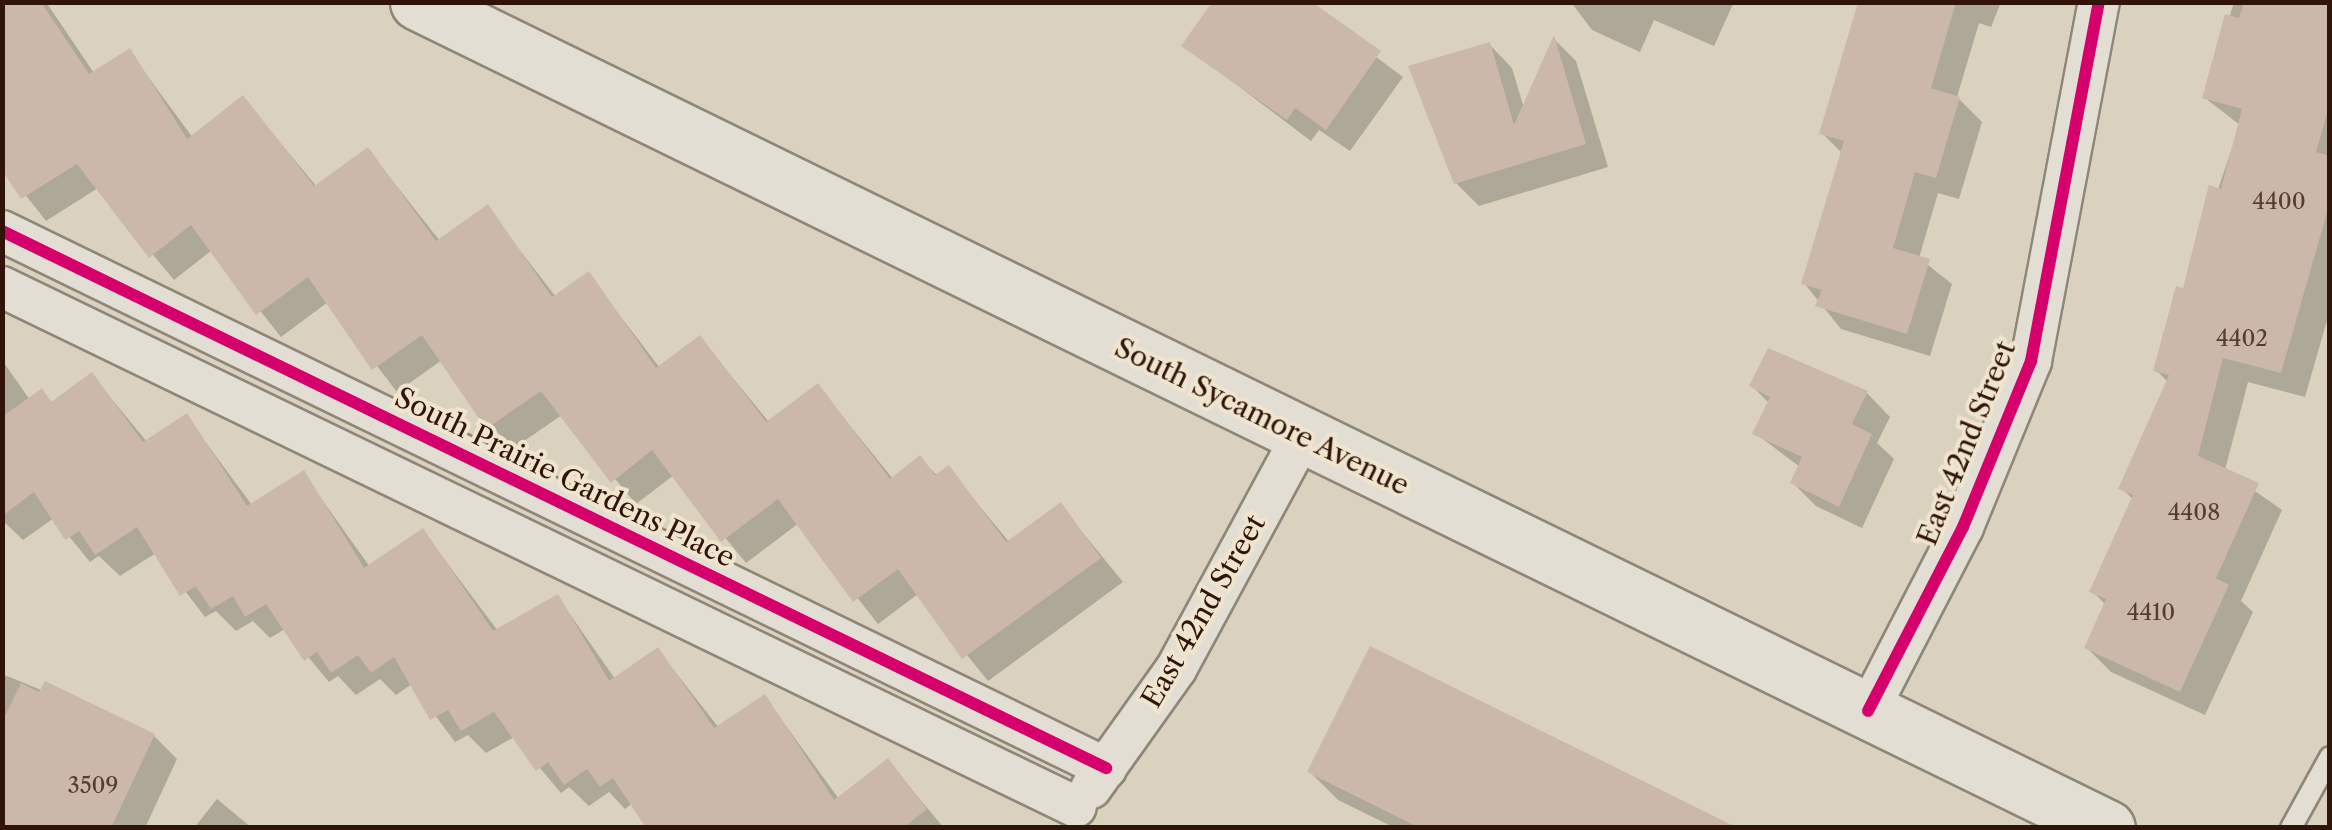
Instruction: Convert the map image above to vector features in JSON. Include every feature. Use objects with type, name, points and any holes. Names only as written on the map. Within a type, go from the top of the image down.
[{"type":"main road","name":"South Sycamore Avenue","points":[[418,2],[2106,828]]},
{"type":"street","name":"East 42nd Street","points":[[1868,711],[1962,527],[2032,361],[2099,2]]},
{"type":"street","name":"South Prairie Gardens Place","points":[[2,232],[1106,768]]},
{"type":"street","points":[[2,288],[1067,817]]},
{"type":"street","name":"East 42nd Street","points":[[1067,817],[1176,668],[1302,436]]},
{"type":"lane","points":[[2291,828],[2330,757]]},
{"type":"building","points":[[2,2],[41,2],[89,74],[130,48],[187,139],[243,95],[314,186],[368,147],[436,241],[488,204],[552,297],[589,271],[656,368],[700,335],[766,422],[818,383],[890,479],[920,455],[935,475],[949,465],[1006,542],[1061,502],[1101,558],[962,659],[898,569],[853,602],[778,499],[721,542],[652,450],[611,483],[541,391],[486,429],[422,335],[372,370],[308,277],[256,315],[191,225],[149,258],[77,164],[21,199],[2,170]]},
{"type":"building","points":[[1212,2],[1312,2],[1381,51],[1326,130],[1295,108],[1287,120],[1181,46]]},
{"type":"building","points":[[1858,2],[1956,2],[1931,88],[1960,97],[1936,178],[1915,172],[1893,248],[1930,259],[1907,334],[1815,306],[1822,290],[1801,284],[1844,141],[1819,134]]},
{"type":"building","points":[[2244,2],[2330,2],[2330,103],[2316,152],[2330,156],[2330,202],[2281,373],[2223,358],[2198,456],[2259,483],[2216,578],[2229,585],[2180,692],[2084,648],[2106,599],[2089,592],[2133,495],[2118,489],[2169,375],[2153,371],[2176,286],[2183,288],[2209,185],[2221,189],[2242,109],[2202,98],[2225,14],[2239,18]]},
{"type":"building","points":[[1554,35],[1586,144],[1454,184],[1408,66],[1490,42],[1514,125]]},
{"type":"building","points":[[1768,348],[1868,391],[1852,424],[1872,434],[1839,507],[1790,483],[1802,457],[1752,434],[1770,397],[1749,386]]},
{"type":"building","points":[[92,372],[143,442],[187,413],[247,506],[304,470],[364,568],[423,528],[493,631],[558,594],[609,681],[658,647],[714,728],[765,694],[834,800],[888,758],[927,809],[903,828],[646,828],[613,778],[600,787],[587,769],[564,785],[548,762],[536,771],[494,712],[461,731],[448,710],[430,720],[394,657],[371,673],[358,655],[331,673],[317,652],[304,661],[266,604],[245,617],[233,596],[211,609],[196,586],[180,596],[137,527],[95,555],[79,531],[65,540],[34,492],[2,516],[2,417],[42,388],[51,402]]},
{"type":"building","points":[[1370,646],[1738,828],[1420,828],[1307,772]]},
{"type":"building","points":[[45,681],[155,734],[111,828],[2,828],[2,722],[21,683],[39,692]]},
{"type":"cycle path","points":[[1868,711],[1963,527],[2031,361],[2099,2]]},
{"type":"cycle path","points":[[2,231],[1106,768]]}]
